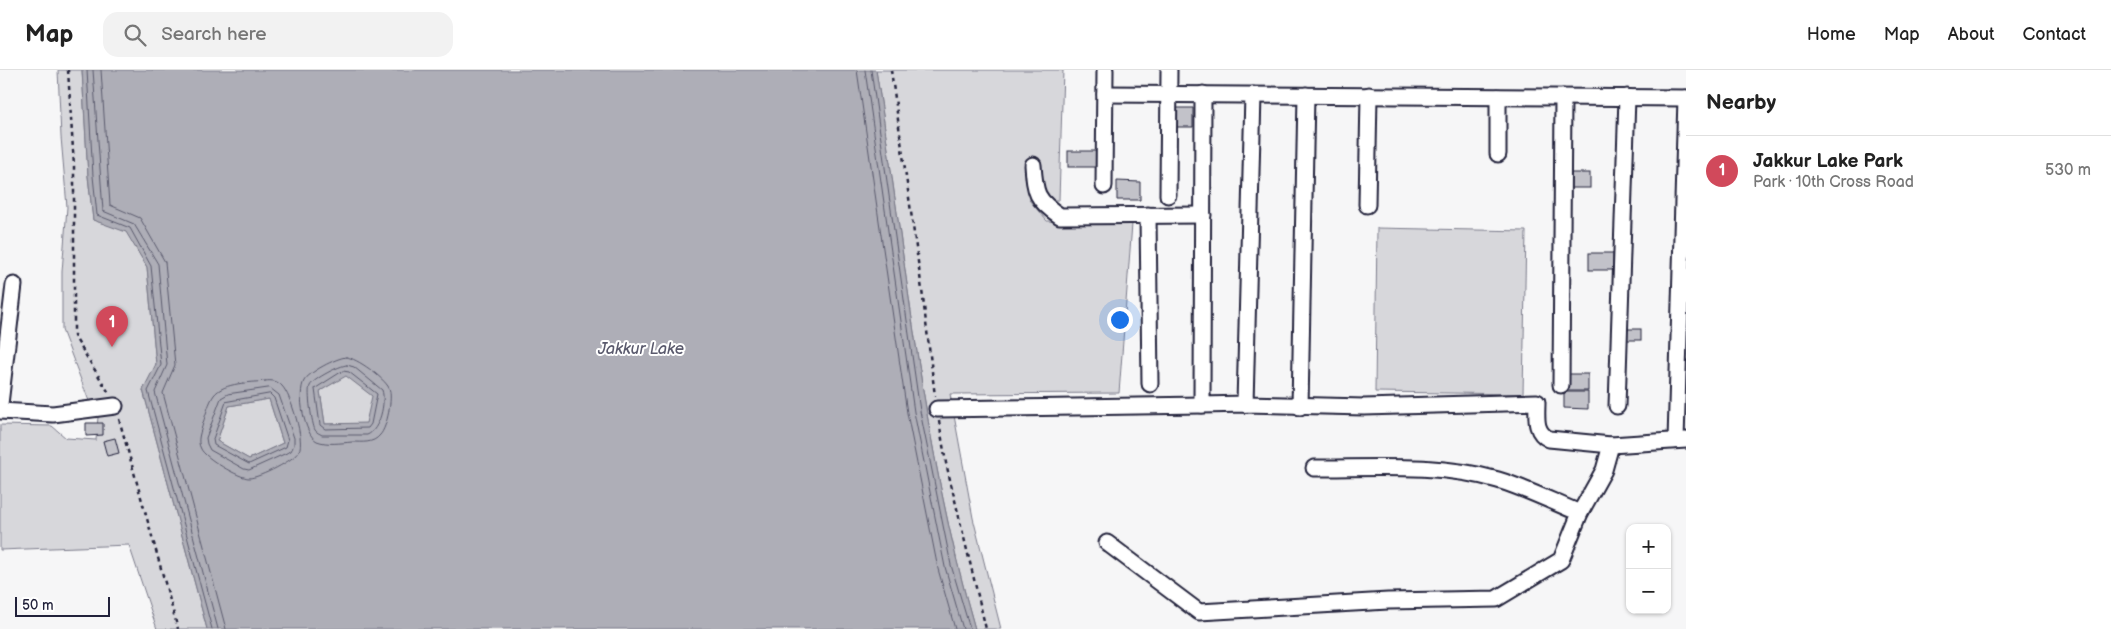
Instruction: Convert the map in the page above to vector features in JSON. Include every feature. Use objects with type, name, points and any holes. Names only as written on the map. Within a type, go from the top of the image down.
[{"type":"street","points":[[1104,186],[1105,70]]},
{"type":"street","points":[[1168,195],[1170,70]]},
{"type":"street","points":[[937,409],[1245,404],[1300,407],[1364,407],[1536,402],[1538,430],[1542,436],[1549,439],[1611,444],[1681,440],[1686,98],[1105,94]]},
{"type":"street","points":[[1202,94],[1202,405]]},
{"type":"street","points":[[1245,404],[1253,95]]},
{"type":"street","points":[[1300,407],[1306,95]]},
{"type":"street","points":[[1368,205],[1369,95]]},
{"type":"street","points":[[1498,97],[1498,154]]},
{"type":"street","points":[[1560,385],[1563,97]]},
{"type":"street","points":[[1617,406],[1627,97]]},
{"type":"street","points":[[1033,165],[1035,189],[1044,205],[1060,216],[1203,214]]},
{"type":"street","points":[[1148,215],[1150,384]]},
{"type":"street","points":[[0,404],[14,285]]},
{"type":"street","points":[[0,412],[53,414],[115,406]]},
{"type":"street","points":[[1107,543],[1199,612],[1388,601],[1496,599],[1561,560],[1580,513],[1604,470],[1611,444]]},
{"type":"street","points":[[1314,468],[1426,468],[1460,472],[1499,480],[1580,513]]},
{"type":"path","points":[[68,70],[74,166],[74,336],[115,406],[178,629]]},
{"type":"path","points":[[891,70],[946,463],[986,629]]},
{"type":"shaded area","points":[[58,70],[82,70],[88,176],[93,220],[126,231],[147,267],[156,365],[143,390],[207,629],[157,629],[129,545],[0,550],[0,425],[52,426],[66,438],[96,440],[98,417],[89,401],[62,330],[62,272],[67,207]]},
{"type":"shaded area","points":[[876,70],[1063,70],[1059,200],[1029,200],[1047,221],[1132,224],[1119,393],[950,394],[973,518],[1001,629],[975,629],[941,491],[917,351]]},
{"type":"shaded area","points":[[1377,228],[1526,231],[1523,394],[1375,392]]},
{"type":"shaded area","points":[[346,375],[373,396],[366,424],[325,424],[320,391]]},
{"type":"shaded area","points":[[269,399],[283,443],[249,459],[217,441],[229,406]]},
{"type":"water","name":"Jakkur Lake","points":[[82,70],[876,70],[928,421],[941,491],[975,629],[207,629],[143,390],[156,364],[147,267],[126,232],[93,220],[88,176]],"holes":[[[346,376],[372,396],[366,423],[325,424],[320,391]],[[269,399],[283,443],[249,459],[217,441],[229,406]]]},
{"type":"building","points":[[1177,108],[1193,108],[1193,127],[1176,127]]},
{"type":"building","points":[[1068,151],[1099,151],[1099,167],[1068,167]]},
{"type":"building","points":[[1568,173],[1590,173],[1590,188],[1568,188]]},
{"type":"building","points":[[1117,181],[1140,182],[1140,200],[1117,200]]},
{"type":"building","points":[[1589,253],[1613,253],[1613,270],[1589,270]]},
{"type":"building","points":[[1626,329],[1641,329],[1641,340],[1626,340]]},
{"type":"building","points":[[1564,374],[1588,374],[1588,391],[1564,391]]},
{"type":"building","points":[[1564,392],[1588,392],[1588,409],[1564,408]]},
{"type":"building","points":[[86,423],[103,423],[103,435],[86,436]]},
{"type":"building","points":[[115,438],[119,453],[107,456],[103,441]]},
{"type":"place","name":"Jakkur Lake Park","points":[[112,347]]}]
